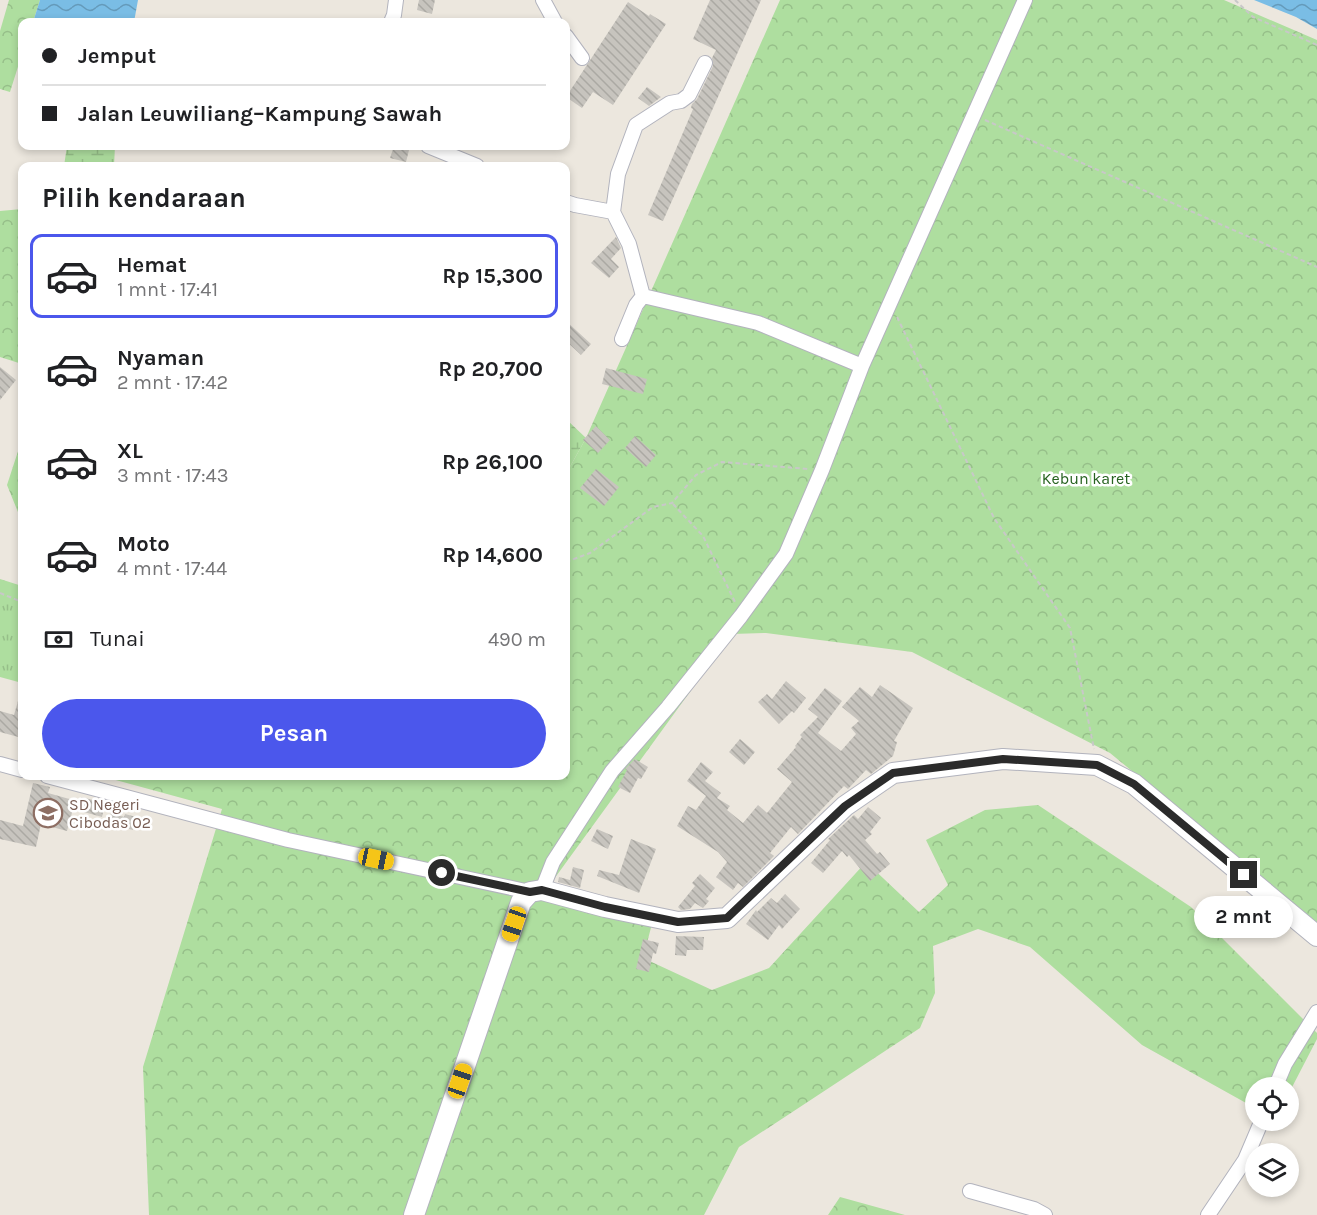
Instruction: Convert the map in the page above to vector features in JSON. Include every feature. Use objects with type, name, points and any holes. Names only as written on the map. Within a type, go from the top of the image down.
[{"type":"main road","points":[[414,1215],[522,902],[536,891],[678,922],[727,918],[845,806],[893,773],[1003,759],[1097,765],[1134,784],[1317,936]]},
{"type":"street","points":[[393,18],[396,0]]},
{"type":"street","points":[[543,0],[553,18]]},
{"type":"street","points":[[61,780],[288,840],[536,891],[612,771],[668,707],[741,616],[786,554],[822,470],[862,366],[1025,0]]},
{"type":"street","points":[[570,42],[582,58]]},
{"type":"street","points":[[643,296],[629,244],[613,212],[618,174],[636,125],[670,103],[681,101],[689,95],[705,63]]},
{"type":"street","points":[[438,150],[467,162]]},
{"type":"street","points":[[570,203],[613,212]]},
{"type":"street","points":[[622,339],[636,305],[643,296]]},
{"type":"street","points":[[643,296],[758,323],[862,366]]},
{"type":"street","points":[[0,764],[18,769]]},
{"type":"street","points":[[1280,1077],[1317,1012]]},
{"type":"street","points":[[1208,1215],[1245,1160],[1257,1131]]},
{"type":"street","points":[[970,1191],[1034,1209],[1045,1215]]},
{"type":"path","points":[[1235,0],[1253,17],[1317,45]]},
{"type":"path","points":[[974,115],[1317,267]]},
{"type":"path","points":[[890,304],[994,518],[1070,628],[1097,765]]},
{"type":"path","points":[[570,560],[590,553],[653,507],[672,503],[696,475],[722,462],[822,470]]},
{"type":"path","points":[[672,503],[703,536],[741,616]]},
{"type":"path","points":[[0,593],[18,600]]},
{"type":"green space","points":[[9,0],[40,0],[34,18],[18,18],[18,67],[10,92],[0,89],[0,31]]},
{"type":"green space","name":"Kebun karet","points":[[780,0],[1224,0],[1317,40],[1317,923],[1110,753],[912,652],[766,633],[732,634],[541,897],[653,920],[643,958],[712,990],[769,968],[866,862],[919,912],[948,885],[926,840],[985,810],[1038,805],[1191,907],[1317,1033],[1317,1039],[1297,1077],[1245,1077],[1245,1102],[1142,1045],[1030,947],[978,929],[933,946],[935,993],[920,1028],[739,1147],[704,1215],[149,1215],[143,1067],[222,809],[116,780],[570,780],[570,467],[586,438]]},
{"type":"green space","points":[[66,150],[115,150],[114,162],[65,162]]},
{"type":"green space","points":[[18,209],[18,363],[0,357],[0,211]]},
{"type":"green space","points":[[570,423],[586,438],[570,467]]},
{"type":"green space","points":[[18,451],[18,512],[7,485]]},
{"type":"green space","points":[[0,579],[18,585],[18,682],[0,677]]},
{"type":"green space","points":[[840,1197],[905,1215],[828,1215]]},
{"type":"water","points":[[40,0],[138,0],[135,18],[34,18]]},
{"type":"water","points":[[1254,0],[1317,0],[1317,29],[1296,17]]},
{"type":"building","points":[[419,0],[435,0],[432,14],[417,10]]},
{"type":"building","points":[[710,0],[761,0],[663,221],[648,215],[693,109],[692,104],[697,99],[713,66],[712,58],[716,50],[693,39]]},
{"type":"building","points":[[628,2],[666,24],[613,105],[593,92],[582,108],[570,100],[570,91]]},
{"type":"building","points":[[647,87],[661,97],[649,106],[638,98]]},
{"type":"building","points":[[393,150],[409,150],[406,162],[390,158]]},
{"type":"building","points":[[616,237],[621,248],[611,259],[619,267],[609,278],[591,263]]},
{"type":"building","points":[[570,325],[591,344],[581,355],[570,345]]},
{"type":"building","points":[[0,367],[16,380],[0,400]]},
{"type":"building","points":[[606,368],[647,379],[643,394],[602,384]]},
{"type":"building","points":[[596,426],[610,440],[598,453],[583,440]]},
{"type":"building","points":[[635,436],[656,455],[646,467],[625,448]]},
{"type":"building","points":[[596,469],[619,487],[604,506],[580,488]]},
{"type":"building","points":[[786,681],[806,698],[794,713],[792,711],[779,724],[758,702],[767,694],[772,699]]},
{"type":"building","points":[[880,685],[913,708],[894,741],[897,742],[893,756],[871,774],[866,770],[848,789],[844,786],[798,834],[791,827],[770,853],[774,856],[743,887],[738,883],[733,890],[716,877],[727,862],[718,852],[677,826],[688,806],[696,810],[706,796],[687,781],[701,762],[713,772],[705,781],[721,793],[717,798],[730,806],[727,810],[743,823],[758,805],[767,813],[792,782],[777,769],[796,747],[802,737],[800,735],[818,717],[808,709],[825,688],[842,701],[818,733],[841,751],[856,734],[851,728],[859,721],[842,707],[860,687],[872,697]]},
{"type":"building","points":[[18,701],[18,737],[0,732],[0,711],[14,715]]},
{"type":"building","points":[[740,739],[755,752],[744,765],[729,752]]},
{"type":"building","points":[[635,759],[648,767],[641,779],[638,778],[630,793],[618,787],[627,770],[625,769]]},
{"type":"building","points":[[33,783],[50,787],[48,793],[80,802],[81,797],[105,803],[102,817],[73,809],[67,831],[41,824],[36,847],[0,839],[0,820],[23,826]]},
{"type":"building","points":[[868,807],[881,818],[870,832],[872,834],[865,840],[890,864],[870,881],[849,855],[847,857],[842,851],[823,873],[811,863],[830,840],[828,839],[854,815],[858,819]]},
{"type":"building","points":[[111,813],[124,817],[125,814],[136,817],[133,830],[108,824]]},
{"type":"building","points":[[597,829],[613,836],[608,849],[591,841]]},
{"type":"building","points":[[631,839],[656,849],[639,893],[597,876],[599,870],[619,875]]},
{"type":"building","points":[[573,867],[584,870],[580,888],[558,882],[559,877],[570,880]]},
{"type":"building","points":[[700,874],[715,888],[706,899],[709,901],[703,908],[695,903],[690,909],[681,910],[678,907],[695,886],[692,883]]},
{"type":"building","points":[[785,894],[800,909],[782,929],[779,925],[768,940],[746,924],[756,910],[757,912],[771,898],[777,903]]},
{"type":"building","points":[[676,936],[704,937],[703,950],[687,950],[686,956],[675,955]]},
{"type":"building","points":[[643,939],[659,943],[656,954],[653,953],[649,972],[636,969]]},
{"type":"place","name":"SD Negeri Cibodas 02","points":[[48,813]]},
{"type":"route","points":[[442,873],[530,892],[542,890],[605,907],[678,922],[727,918],[845,806],[893,773],[1003,759],[1097,765],[1134,784],[1244,875]]}]
